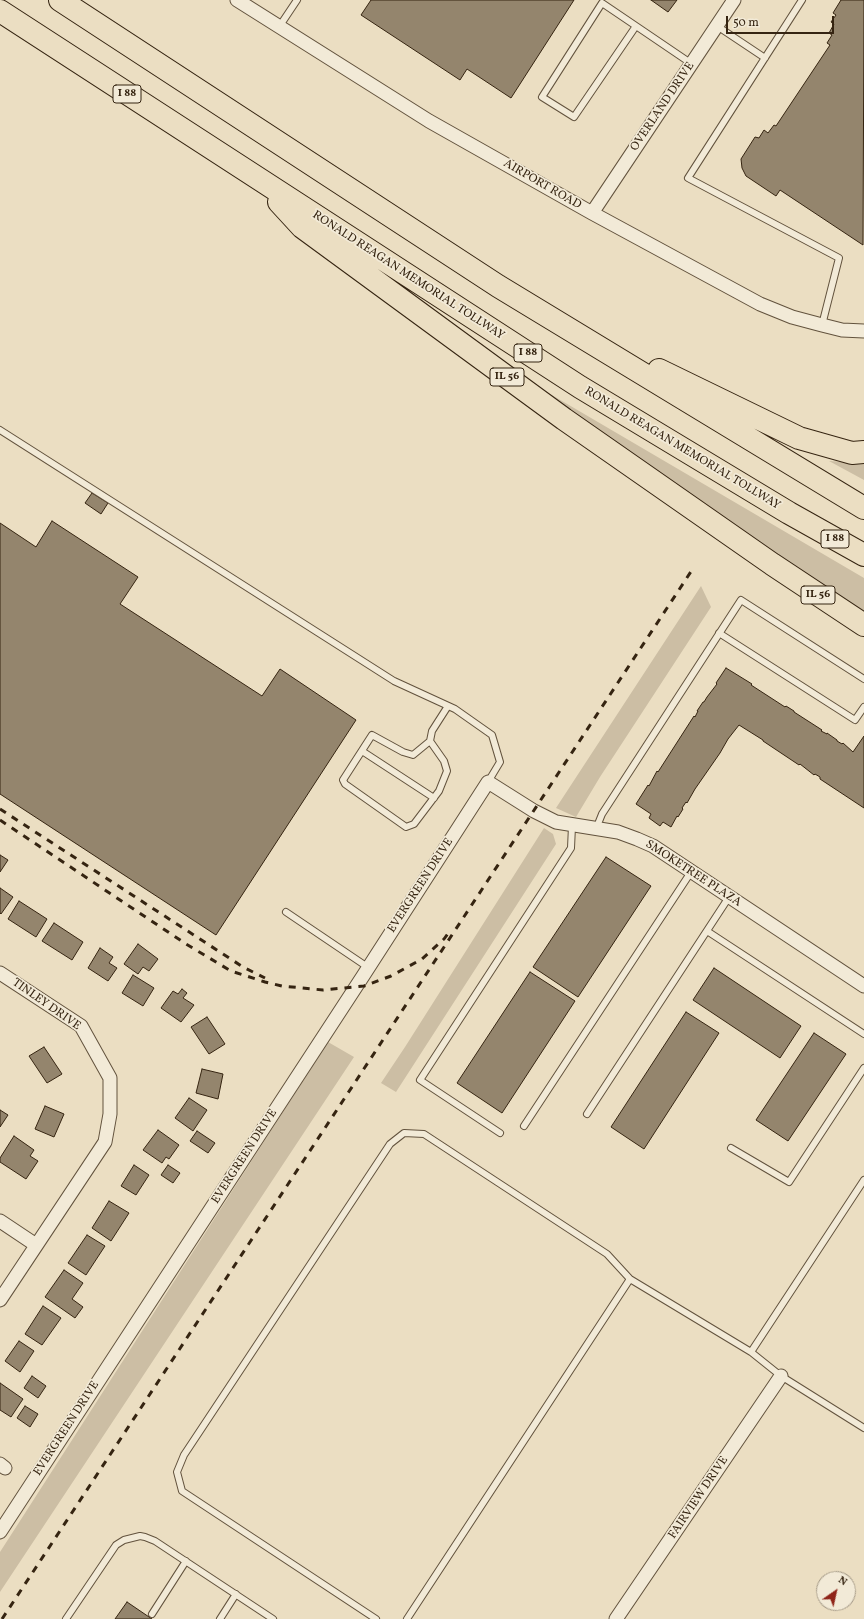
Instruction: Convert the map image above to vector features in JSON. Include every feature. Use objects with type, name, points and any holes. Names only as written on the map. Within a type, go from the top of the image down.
[{"type":"highway","points":[[60,0],[492,282],[864,508]]},
{"type":"highway","name":"RONALD REAGAN MEMORIAL TOLLWAY","points":[[0,11],[580,387],[789,513],[864,555]]},
{"type":"highway","name":"IL 56","points":[[254,177],[302,227],[321,241],[564,419],[772,564],[864,625]]},
{"type":"highway","points":[[575,333],[676,378],[799,438],[852,453],[864,452]]},
{"type":"street","name":"AIRPORT ROAD","points":[[236,0],[429,121],[592,213],[760,304],[792,317],[842,330],[863,329]]},
{"type":"street","name":"OVERLAND DRIVE","points":[[592,213],[734,0]]},
{"type":"street","name":"SMOKETREE PLAZA","points":[[488,782],[556,822],[572,826],[618,832],[653,846],[864,986]]},
{"type":"street","name":"EVERGREEN DRIVE","points":[[0,1532],[369,968],[488,782]]},
{"type":"street","name":"TINLEY DRIVE","points":[[0,973],[80,1026],[110,1078],[110,1114],[105,1142],[0,1300]]},
{"type":"street","points":[[0,1221],[36,1245]]},
{"type":"street","name":"FAIRVIEW DRIVE","points":[[616,1619],[781,1376]]},
{"type":"lane","points":[[279,27],[297,0]]},
{"type":"lane","points":[[802,0],[688,178],[839,258],[822,325]]},
{"type":"lane","points":[[636,26],[574,117],[542,97],[602,3],[636,26],[692,64]]},
{"type":"lane","points":[[717,26],[765,58]]},
{"type":"lane","points":[[0,430],[394,681],[455,709],[492,735],[500,762],[488,782]]},
{"type":"lane","points":[[596,828],[602,814],[741,600],[864,679]]},
{"type":"lane","points":[[719,632],[855,720],[864,707]]},
{"type":"lane","points":[[430,741],[444,761],[447,771],[439,791],[414,824],[406,827],[345,784],[343,780],[372,735],[413,756],[430,741],[432,731],[448,706]]},
{"type":"lane","points":[[362,751],[434,798]]},
{"type":"lane","points":[[500,1133],[420,1080],[571,848],[572,826]]},
{"type":"lane","points":[[524,1126],[691,872]]},
{"type":"lane","points":[[587,1114],[729,897]]},
{"type":"lane","points":[[286,912],[369,968]]},
{"type":"lane","points":[[707,931],[864,1034]]},
{"type":"lane","points":[[731,1148],[790,1182],[864,1068]]},
{"type":"lane","points":[[376,1619],[182,1491],[177,1472],[184,1455],[390,1144],[404,1133],[424,1134],[607,1254],[630,1279],[751,1352],[781,1376],[864,1428]]},
{"type":"lane","points":[[751,1352],[864,1180]]},
{"type":"lane","points":[[407,1619],[630,1279]]},
{"type":"lane","points":[[66,1619],[116,1545],[131,1538],[146,1537],[156,1541],[272,1619]]},
{"type":"lane","points":[[152,1614],[186,1561]]},
{"type":"lane","points":[[220,1619],[236,1594]]},
{"type":"shaded area","points":[[545,391],[864,578],[864,612],[544,393]]},
{"type":"shaded area","points":[[829,461],[864,463],[864,480]]},
{"type":"shaded area","points":[[701,586],[711,607],[600,777],[576,817],[556,808]]},
{"type":"shaded area","points":[[544,828],[553,834],[556,844],[396,1092],[381,1083]]},
{"type":"shaded area","points":[[328,1042],[354,1057],[0,1592],[0,1552]]},
{"type":"building","points":[[371,0],[574,0],[511,98],[467,69],[460,80],[361,15]]},
{"type":"building","points":[[651,0],[677,0],[668,12]]},
{"type":"building","points":[[841,0],[864,0],[863,245],[780,190],[776,196],[746,176],[742,168],[741,159],[755,137],[759,138],[764,130],[768,133],[774,125],[776,126],[830,45],[827,43],[832,35],[829,33],[834,24],[831,22],[836,15],[833,13]]},
{"type":"building","points":[[92,493],[108,503],[101,514],[85,503]]},
{"type":"building","points":[[52,521],[138,577],[120,604],[262,696],[280,669],[356,720],[216,935],[0,794],[0,523],[36,547]]},
{"type":"building","points":[[726,668],[785,707],[786,706],[794,711],[822,730],[821,731],[827,733],[842,744],[843,743],[853,752],[864,736],[864,808],[820,779],[820,777],[815,774],[814,775],[800,764],[799,765],[739,725],[728,739],[687,803],[686,802],[682,808],[683,809],[671,827],[663,822],[660,826],[649,818],[651,814],[636,804],[694,716],[695,717],[703,702],[717,684],[716,683]]},
{"type":"building","points":[[0,855],[8,860],[0,872]]},
{"type":"building","points":[[606,857],[651,886],[578,997],[533,967]]},
{"type":"building","points":[[0,888],[13,897],[1,914],[0,913]]},
{"type":"building","points":[[19,901],[47,919],[36,937],[8,919]]},
{"type":"building","points":[[54,923],[83,942],[72,960],[42,941]]},
{"type":"building","points":[[138,944],[158,959],[149,971],[143,967],[138,974],[124,964]]},
{"type":"building","points":[[100,948],[113,957],[109,963],[117,968],[108,981],[88,968]]},
{"type":"building","points":[[714,968],[801,1026],[780,1058],[693,1000]]},
{"type":"building","points":[[530,972],[575,1001],[502,1113],[457,1083]]},
{"type":"building","points":[[133,975],[154,988],[143,1006],[122,993]]},
{"type":"building","points":[[182,989],[187,993],[183,998],[194,1005],[181,1022],[161,1008],[173,991],[178,994]]},
{"type":"building","points":[[686,1012],[719,1033],[644,1149],[611,1127]]},
{"type":"building","points":[[207,1017],[225,1044],[209,1054],[191,1027]]},
{"type":"building","points":[[814,1033],[846,1054],[788,1141],[756,1120]]},
{"type":"building","points":[[44,1047],[62,1074],[47,1083],[29,1056]]},
{"type":"building","points":[[202,1069],[223,1074],[218,1099],[196,1093]]},
{"type":"building","points":[[189,1098],[207,1110],[193,1131],[175,1118]]},
{"type":"building","points":[[45,1106],[64,1114],[54,1137],[35,1129]]},
{"type":"building","points":[[0,1110],[8,1115],[0,1127]]},
{"type":"building","points":[[158,1130],[179,1145],[169,1159],[166,1157],[162,1163],[143,1150]]},
{"type":"building","points":[[197,1131],[215,1143],[208,1153],[190,1141]]},
{"type":"building","points":[[14,1136],[34,1150],[30,1156],[38,1161],[26,1179],[0,1162],[0,1158]]},
{"type":"building","points":[[134,1165],[149,1175],[136,1195],[121,1186]]},
{"type":"building","points":[[168,1165],[180,1173],[173,1183],[161,1175]]},
{"type":"building","points":[[109,1201],[129,1213],[111,1241],[92,1228]]},
{"type":"building","points":[[87,1235],[105,1246],[86,1275],[68,1263]]},
{"type":"building","points":[[64,1270],[83,1283],[72,1299],[83,1307],[75,1318],[45,1297]]},
{"type":"building","points":[[43,1306],[61,1318],[42,1345],[25,1334]]},
{"type":"building","points":[[19,1341],[34,1351],[20,1372],[5,1361]]},
{"type":"building","points":[[32,1376],[46,1386],[38,1398],[24,1388]]},
{"type":"building","points":[[0,1383],[23,1399],[11,1417],[0,1410]]},
{"type":"building","points":[[25,1406],[38,1414],[30,1427],[17,1418]]},
{"type":"building","points":[[127,1602],[152,1619],[115,1619]]},
{"type":"railway","points":[[2,1619],[694,567]]},
{"type":"railway","points":[[0,809],[243,967],[265,978]]},
{"type":"railway","points":[[0,820],[186,944],[231,971],[265,982],[282,986],[323,990],[364,986],[391,976],[422,959],[444,939],[449,932]]}]
